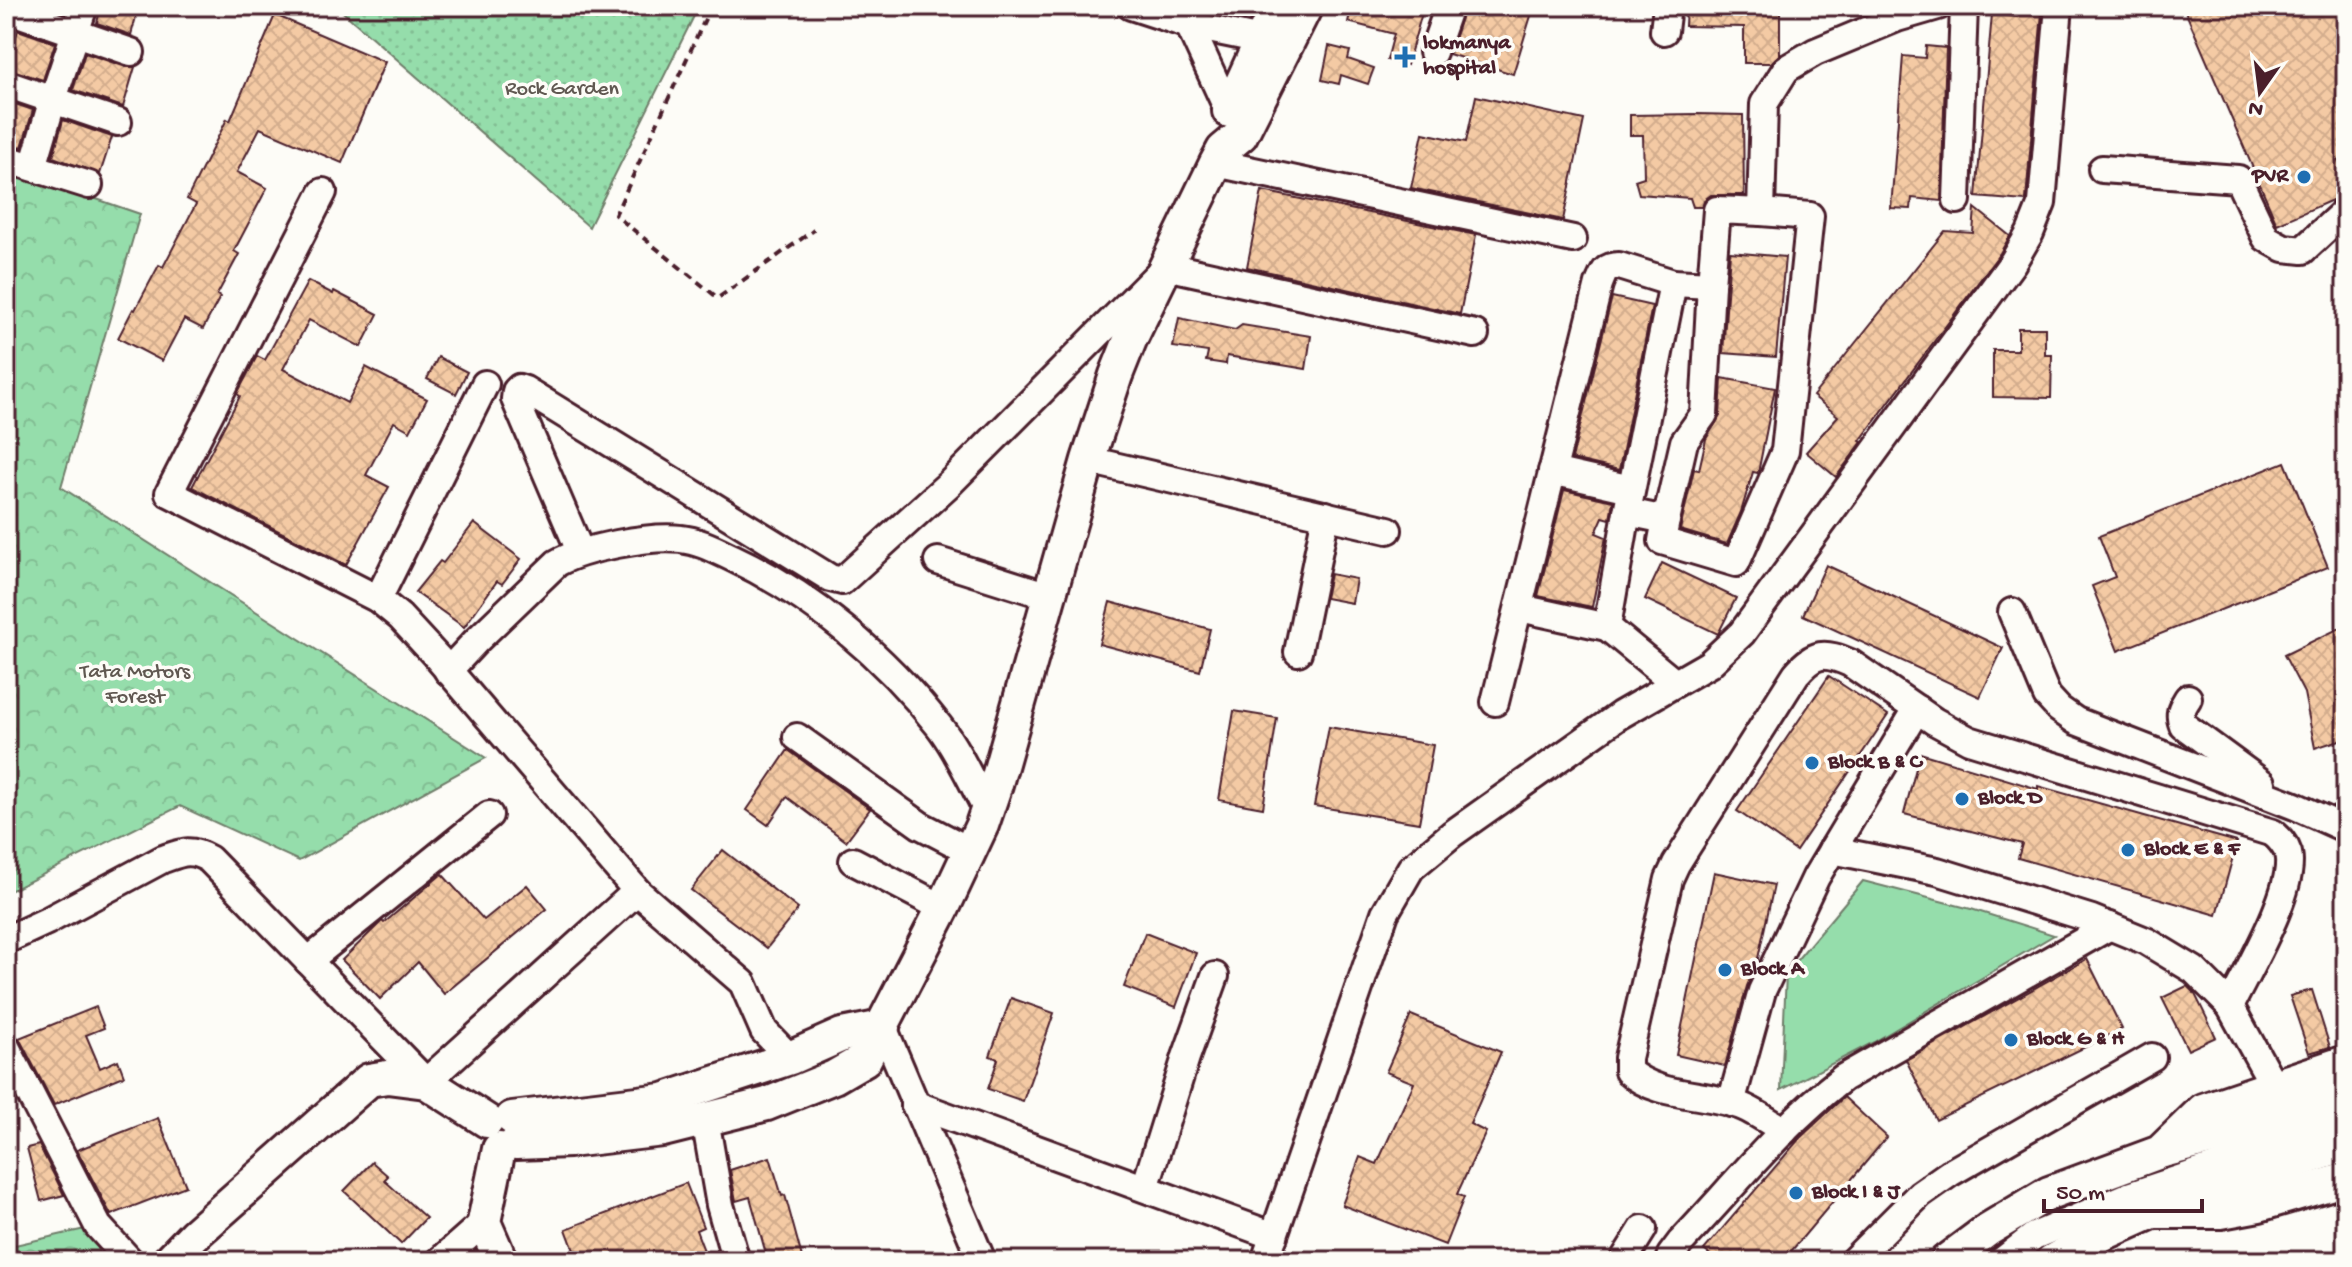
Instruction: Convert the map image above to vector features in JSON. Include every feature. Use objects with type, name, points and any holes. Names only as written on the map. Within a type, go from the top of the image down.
[{"type":"main road","points":[[1272,45],[1277,6]]},
{"type":"main road","points":[[169,1261],[194,1235],[369,1080],[387,1077],[426,1082],[504,1133],[569,1141],[663,1130],[767,1104],[834,1077],[865,1059],[943,908],[987,810],[1088,460],[1130,340],[1220,156],[1224,123],[1238,116],[1272,45],[1306,6]]},
{"type":"main road","points":[[504,1133],[663,1100],[790,1058],[842,1035],[883,1027]]},
{"type":"main road","points":[[1946,1261],[1989,1229],[2049,1193],[2160,1152],[2203,1110],[2346,1062]]},
{"type":"main road","points":[[194,1261],[380,1094],[387,1077]]},
{"type":"main road","points":[[2052,1261],[2153,1212],[2222,1162],[2346,1095]]},
{"type":"main road","points":[[501,1261],[484,1222],[504,1133]]},
{"type":"main road","points":[[2160,1152],[2222,1162],[2346,1145]]},
{"type":"main road","points":[[2153,1212],[2221,1212],[2259,1205],[2346,1179]]},
{"type":"street","points":[[7,6],[6,9],[131,52]]},
{"type":"street","points":[[33,167],[84,6]]},
{"type":"street","points":[[1131,6],[1189,25],[1272,45]]},
{"type":"street","points":[[1433,52],[1449,6]]},
{"type":"street","points":[[1761,212],[1764,104],[1786,69],[1898,12],[1938,6]]},
{"type":"street","points":[[1957,200],[1964,6]]},
{"type":"street","points":[[1265,1261],[1385,913],[1411,868],[1452,834],[1620,715],[1709,664],[1742,633],[2013,262],[2030,233],[2042,203],[2059,6]]},
{"type":"street","points":[[1189,25],[1238,116]]},
{"type":"street","points":[[6,84],[118,122]]},
{"type":"street","points":[[1220,156],[1573,239]]},
{"type":"street","points":[[6,159],[89,185]]},
{"type":"street","points":[[2102,169],[2238,179],[2266,238],[2284,248],[2303,250],[2346,210]]},
{"type":"street","points":[[323,192],[169,493],[378,599],[400,617],[637,891],[743,983],[764,1031],[790,1058]]},
{"type":"street","points":[[1717,210],[1761,212],[1810,216],[1785,451],[1736,563],[1662,541],[1684,442],[1704,414],[1717,210]]},
{"type":"street","points":[[580,551],[517,405],[515,394],[519,388],[830,578],[842,581],[950,483],[1166,266],[1475,334]]},
{"type":"street","points":[[1495,702],[1605,270],[1610,266],[1619,266],[1673,283],[1711,285]]},
{"type":"street","points":[[1607,627],[1673,283]]},
{"type":"street","points":[[378,599],[485,384]]},
{"type":"street","points":[[1088,460],[1388,530]]},
{"type":"street","points":[[1552,471],[1629,500],[1666,520]]},
{"type":"street","points":[[1298,652],[1326,515]]},
{"type":"street","points":[[448,671],[557,563],[580,551],[682,539],[707,546],[758,570],[818,609],[884,665],[942,729],[987,810]]},
{"type":"street","points":[[938,561],[1049,596]]},
{"type":"street","points":[[1520,608],[1607,627],[1675,683]]},
{"type":"street","points":[[2012,612],[2047,696],[2076,721],[2295,806],[2346,829]]},
{"type":"street","points":[[1784,1131],[1731,1103],[1656,1087],[1638,1080],[1628,1071],[1628,1058],[1669,879],[1676,864],[1796,674],[1807,661],[1820,655],[1843,660],[1969,740],[2273,833],[2282,841],[2288,855],[2289,871],[2283,897],[2230,1006]]},
{"type":"street","points":[[2188,698],[2181,711],[2183,725],[2295,806]]},
{"type":"street","points":[[1731,1103],[1762,991],[1816,877],[1917,709]]},
{"type":"street","points":[[797,737],[920,825],[970,851]]},
{"type":"street","points":[[308,961],[489,815]]},
{"type":"street","points":[[1832,850],[1937,871],[2110,926],[2146,941],[2194,970],[2230,1006],[2274,1086]]},
{"type":"street","points":[[6,940],[163,859],[195,851],[209,859],[426,1082],[637,891]]},
{"type":"street","points":[[853,861],[943,908]]},
{"type":"street","points":[[1669,1261],[1680,1243],[1814,1100],[1843,1078],[2110,926]]},
{"type":"street","points":[[1145,1188],[1215,976]]},
{"type":"street","points":[[883,1027],[982,1261]]},
{"type":"street","points":[[6,1047],[98,1226],[130,1261]]},
{"type":"street","points":[[1853,1261],[1920,1194],[1950,1173],[2152,1057]]},
{"type":"street","points":[[914,1104],[1274,1236]]},
{"type":"street","points":[[705,1119],[720,1205],[736,1261]]},
{"type":"street","points":[[2002,1261],[2034,1236],[2070,1219],[2222,1162],[2346,1123]]},
{"type":"street","points":[[440,1261],[484,1222]]},
{"type":"street","points":[[1623,1261],[1643,1229]]},
{"type":"path","points":[[711,6],[615,215],[718,298],[814,230]]},
{"type":"green space","name":"Rock Garden","points":[[336,6],[699,6],[589,227]]},
{"type":"green space","name":"Tata Motors Forest","points":[[6,168],[140,214],[61,487],[486,758],[299,861],[180,806],[6,893]]},
{"type":"green space","points":[[1863,881],[1971,909],[2054,935],[1874,1042],[1781,1090],[1786,973]]},
{"type":"green space","points":[[98,1226],[98,1261],[6,1261],[6,1247]]},
{"type":"building","points":[[101,6],[139,6],[131,35],[97,23]]},
{"type":"building","points":[[1352,6],[1424,6],[1407,65],[1387,60],[1394,34],[1348,22]]},
{"type":"building","points":[[1465,6],[1534,6],[1513,74],[1449,54]]},
{"type":"building","points":[[1686,6],[1780,6],[1780,54],[1771,63],[1744,63],[1744,27],[1685,26]]},
{"type":"building","points":[[2183,6],[2346,6],[2346,157],[2338,160],[2346,178],[2346,194],[2277,224]]},
{"type":"building","points":[[2018,10],[2042,12],[2026,199],[1976,197],[1992,14],[2017,17]]},
{"type":"building","points":[[275,15],[385,62],[342,163],[260,128],[237,172],[267,188],[234,251],[239,254],[203,329],[184,319],[162,361],[118,338],[159,265],[163,267],[196,204],[187,199],[227,119],[230,121]]},
{"type":"building","points":[[18,30],[55,43],[43,80],[6,68]]},
{"type":"building","points":[[1329,46],[1350,51],[1348,59],[1374,68],[1368,84],[1341,75],[1339,84],[1322,80]]},
{"type":"building","points":[[1926,46],[1946,48],[1941,201],[1912,198],[1911,209],[1891,208],[1903,56],[1925,58]]},
{"type":"building","points":[[85,53],[126,67],[135,67],[123,107],[73,90]]},
{"type":"building","points":[[1476,96],[1584,120],[1563,220],[1411,188],[1423,133],[1466,142]]},
{"type":"building","points":[[6,101],[33,110],[22,147],[6,143]]},
{"type":"building","points":[[1630,115],[1743,115],[1744,195],[1711,195],[1704,200],[1702,207],[1693,207],[1690,198],[1639,194],[1635,180],[1644,177],[1643,135],[1630,135]]},
{"type":"building","points":[[63,120],[112,137],[100,174],[53,157]]},
{"type":"building","points":[[1262,191],[1476,235],[1460,314],[1247,267]]},
{"type":"building","points":[[1975,208],[2010,236],[1836,477],[1806,452],[1838,416],[1813,396],[1945,231],[1973,233]]},
{"type":"building","points":[[1730,252],[1785,257],[1776,357],[1723,353]]},
{"type":"building","points":[[308,281],[378,314],[361,347],[309,320],[283,369],[347,403],[366,367],[427,399],[410,431],[394,422],[366,475],[389,487],[346,565],[192,487],[240,396],[237,394],[257,356],[265,360]]},
{"type":"building","points":[[1612,297],[1652,306],[1619,470],[1572,459]]},
{"type":"building","points":[[1179,318],[1235,330],[1242,325],[1311,336],[1306,369],[1227,356],[1226,364],[1206,361],[1208,352],[1173,347]]},
{"type":"building","points":[[2018,328],[2045,328],[2045,355],[2052,355],[2051,398],[1993,397],[1993,350],[2018,350]]},
{"type":"building","points":[[438,357],[467,372],[456,394],[427,379]]},
{"type":"building","points":[[1722,378],[1775,388],[1758,473],[1753,472],[1727,544],[1680,530],[1694,469],[1699,470],[1706,439],[1720,416]]},
{"type":"building","points":[[2285,462],[2328,567],[2118,651],[2092,586],[2115,577],[2099,536]]},
{"type":"building","points":[[1564,490],[1613,501],[1610,519],[1603,517],[1596,533],[1606,537],[1592,607],[1538,596]]},
{"type":"building","points":[[474,523],[521,559],[502,584],[497,581],[464,627],[415,592],[440,561],[443,563]]},
{"type":"building","points":[[1662,563],[1736,598],[1718,634],[1645,599]]},
{"type":"building","points":[[1826,565],[2003,648],[1980,697],[1803,615]]},
{"type":"building","points":[[1330,574],[1356,579],[1352,603],[1325,598]]},
{"type":"building","points":[[1110,602],[1210,629],[1200,671],[1099,644]]},
{"type":"building","points":[[2346,625],[2346,738],[2315,748],[2304,693],[2284,655]]},
{"type":"building","name":"Block B & C","points":[[1829,676],[1888,715],[1796,851],[1737,811]]},
{"type":"building","points":[[1234,711],[1277,718],[1263,808],[1219,800]]},
{"type":"building","points":[[1329,727],[1433,745],[1419,823],[1314,806]]},
{"type":"building","points":[[788,750],[870,809],[846,841],[787,797],[768,825],[747,810]]},
{"type":"building","name":"Block E & F","points":[[1920,753],[2038,789],[2038,786],[2237,842],[2217,915],[2018,858],[2022,844],[1904,814]]},
{"type":"building","points":[[723,850],[798,909],[767,948],[691,890]]},
{"type":"building","name":"Block A","points":[[1714,872],[1774,885],[1757,963],[1747,986],[1725,1066],[1676,1055]]},
{"type":"building","points":[[442,874],[484,920],[527,885],[547,909],[444,994],[418,962],[380,999],[342,960],[382,921],[384,923]]},
{"type":"building","points":[[1145,933],[1196,953],[1176,1007],[1124,987]]},
{"type":"building","name":"Block G & H","points":[[2087,959],[2122,1029],[1936,1120],[1906,1060]]},
{"type":"building","points":[[2187,986],[2195,994],[2216,1037],[2188,1050],[2162,998]]},
{"type":"building","points":[[2312,990],[2330,1047],[2309,1053],[2290,996]]},
{"type":"building","points":[[1011,998],[1054,1013],[1023,1101],[988,1089],[998,1059],[990,1056]]},
{"type":"building","points":[[96,1007],[104,1028],[86,1035],[100,1068],[118,1060],[124,1076],[54,1105],[19,1038]]},
{"type":"building","points":[[1411,1015],[1501,1052],[1470,1124],[1486,1132],[1457,1194],[1464,1197],[1445,1245],[1342,1205],[1360,1157],[1377,1164],[1414,1083],[1386,1072]]},
{"type":"building","name":"Block I & J","points":[[1844,1097],[1887,1137],[1783,1261],[1718,1261],[1704,1250],[1800,1138]]},
{"type":"building","points":[[158,1118],[186,1186],[111,1215],[77,1150]]},
{"type":"building","points":[[39,1145],[64,1195],[41,1201],[27,1148]]},
{"type":"building","points":[[770,1157],[782,1196],[785,1195],[803,1261],[768,1261],[750,1197],[736,1201],[730,1170]]},
{"type":"building","points":[[372,1162],[388,1176],[384,1180],[426,1218],[401,1244],[344,1191]]},
{"type":"building","points":[[686,1183],[703,1227],[696,1230],[708,1261],[578,1261],[566,1229]]},
{"type":"place","name":"lokmanya hospital","points":[[1405,57]]},
{"type":"place","name":"PVR","points":[[2304,177]]},
{"type":"place","name":"Block B & C","points":[[1812,763]]},
{"type":"place","name":"Block D","points":[[1962,799]]},
{"type":"place","name":"Block E & F","points":[[2128,850]]},
{"type":"place","name":"Block A","points":[[1725,970]]},
{"type":"place","name":"Block G & H","points":[[2011,1040]]},
{"type":"place","name":"Block I & J","points":[[1796,1193]]}]
